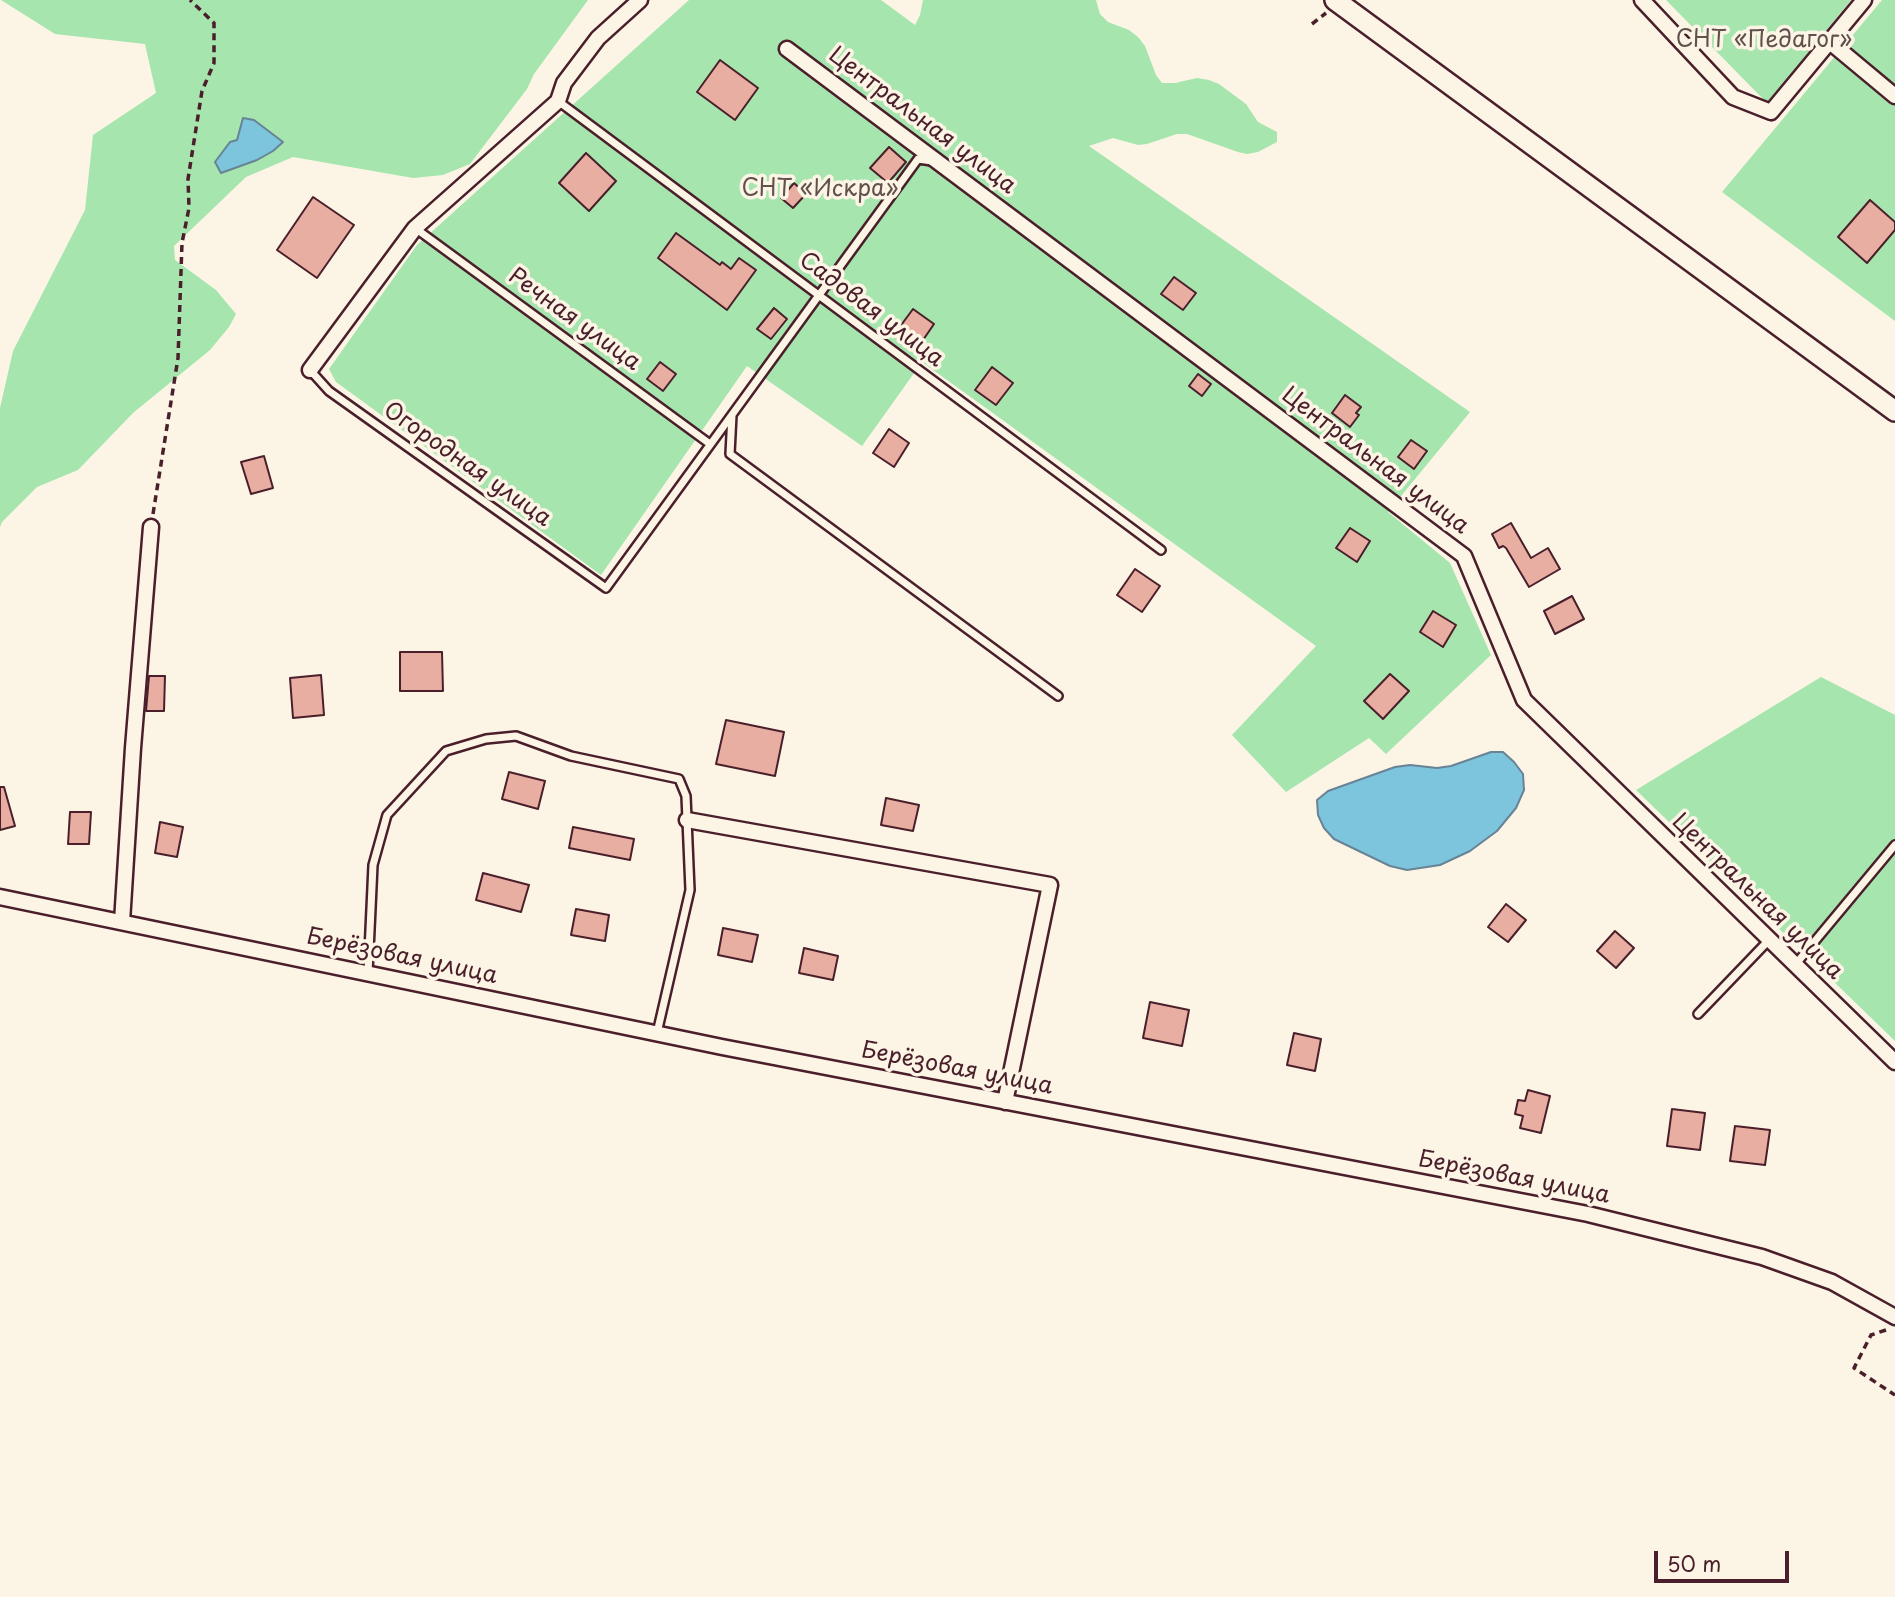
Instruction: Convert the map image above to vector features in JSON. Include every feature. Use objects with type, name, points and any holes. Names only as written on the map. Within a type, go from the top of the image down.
[{"type":"main road","points":[[1335,0],[1895,411]]},
{"type":"street","points":[[310,370],[415,228],[558,102],[564,83],[598,37],[640,0]]},
{"type":"street","points":[[1642,0],[1733,97],[1771,112],[1864,0]]},
{"type":"street","points":[[1830,42],[1895,96]]},
{"type":"street","name":"Центральная улица","points":[[787,49],[1464,556],[1524,700],[1895,1062]]},
{"type":"street","points":[[122,922],[151,527]]},
{"type":"street","points":[[687,820],[1050,885],[1005,1102]]},
{"type":"street","name":"Берёзовая улица","points":[[0,897],[657,1034],[1601,1217],[1762,1257],[1832,1282],[1895,1317]]},
{"type":"lane","name":"Садовая улица","points":[[558,102],[1161,550]]},
{"type":"lane","points":[[710,444],[918,159],[937,161]]},
{"type":"lane","name":"Речная улица","points":[[415,228],[710,444]]},
{"type":"lane","name":"Огородная улица","points":[[310,370],[329,391],[606,588],[710,444]]},
{"type":"lane","points":[[732,415],[730,454],[1058,696]]},
{"type":"lane","points":[[368,973],[373,865],[387,815],[446,751],[485,739],[516,736],[571,756],[679,779],[686,796],[690,890],[657,1034]]},
{"type":"lane","points":[[1795,965],[1895,845]]},
{"type":"lane","points":[[1698,1014],[1769,940]]},
{"type":"path","points":[[151,527],[177,358],[188,179],[202,91],[214,63],[214,23],[190,0]]},
{"type":"path","points":[[1895,1327],[1871,1335],[1854,1368],[1895,1395]]},
{"type":"green space","points":[[1,0],[588,0],[534,74],[527,89],[470,164],[443,175],[413,178],[293,157],[246,177],[174,246],[175,260],[216,290],[236,314],[229,327],[210,350],[133,413],[78,470],[37,487],[0,527],[0,408],[13,351],[85,210],[93,135],[156,93],[145,44],[55,34]]},
{"type":"green space","name":"СНТ «Искра»","points":[[689,0],[881,0],[915,25],[923,0],[1096,0],[1100,14],[1108,22],[1129,30],[1138,37],[1162,83],[1197,78],[1209,80],[1246,104],[1258,122],[1277,132],[1277,142],[1258,152],[1238,152],[1187,134],[1177,134],[1147,144],[1138,145],[1113,138],[1089,146],[1470,412],[1388,512],[1450,563],[1491,655],[1386,754],[1369,738],[1286,792],[1232,735],[1316,646],[922,362],[862,446],[747,366],[601,575],[336,382],[329,369],[417,245]]},
{"type":"green space","name":"СНТ «Педагог»","points":[[1666,0],[1851,0],[1767,103]]},
{"type":"green space","points":[[1882,0],[1895,0],[1895,321],[1722,192]]},
{"type":"green space","points":[[1821,677],[1895,715],[1895,1041],[1636,790]]},
{"type":"water","points":[[243,118],[254,120],[283,142],[257,160],[221,173],[215,162],[230,142],[237,140]]},
{"type":"water","points":[[1491,752],[1503,752],[1523,774],[1524,790],[1516,808],[1497,831],[1470,851],[1440,865],[1407,870],[1390,866],[1334,839],[1324,828],[1318,815],[1317,800],[1328,791],[1395,767],[1451,766]]},
{"type":"building","points":[[720,60],[758,88],[735,120],[697,92]]},
{"type":"building","points":[[889,147],[906,162],[888,183],[870,168]]},
{"type":"building","points":[[586,153],[616,181],[589,211],[559,183]]},
{"type":"building","points":[[794,183],[806,194],[793,208],[781,198]]},
{"type":"building","points":[[313,197],[354,225],[317,278],[277,250]]},
{"type":"building","points":[[1870,200],[1895,222],[1895,230],[1867,263],[1838,237]]},
{"type":"building","points":[[676,233],[720,265],[722,262],[731,269],[739,258],[756,270],[727,310],[658,258]]},
{"type":"building","points":[[1174,277],[1196,293],[1183,310],[1161,294]]},
{"type":"building","points":[[774,308],[787,319],[771,339],[757,329]]},
{"type":"building","points":[[913,309],[934,324],[921,343],[899,328]]},
{"type":"building","points":[[660,362],[676,374],[663,391],[647,379]]},
{"type":"building","points":[[992,367],[1013,383],[996,405],[975,390]]},
{"type":"building","points":[[1198,374],[1211,384],[1202,396],[1189,386]]},
{"type":"building","points":[[1345,395],[1361,407],[1356,413],[1359,415],[1350,427],[1332,413]]},
{"type":"building","points":[[889,429],[909,443],[894,467],[873,453]]},
{"type":"building","points":[[1411,440],[1427,451],[1414,469],[1398,457]]},
{"type":"building","points":[[264,456],[273,488],[251,494],[241,462]]},
{"type":"building","points":[[1511,523],[1531,558],[1548,548],[1560,569],[1529,587],[1506,548],[1499,548],[1492,534]]},
{"type":"building","points":[[1350,528],[1370,541],[1357,562],[1336,548]]},
{"type":"building","points":[[1135,569],[1160,586],[1142,612],[1117,595]]},
{"type":"building","points":[[1572,596],[1584,619],[1555,634],[1544,611]]},
{"type":"building","points":[[1433,611],[1456,625],[1443,647],[1420,632]]},
{"type":"building","points":[[400,652],[442,652],[443,691],[400,691]]},
{"type":"building","points":[[1390,674],[1409,691],[1383,719],[1364,701]]},
{"type":"building","points":[[321,675],[324,715],[293,718],[290,678]]},
{"type":"building","points":[[149,676],[165,676],[164,711],[146,711]]},
{"type":"building","points":[[726,720],[784,732],[775,776],[716,764]]},
{"type":"building","points":[[509,772],[545,781],[538,809],[502,799]]},
{"type":"building","points":[[0,787],[4,787],[15,826],[0,830]]},
{"type":"building","points":[[886,798],[919,805],[913,831],[881,825]]},
{"type":"building","points":[[70,812],[91,812],[89,844],[68,844]]},
{"type":"building","points":[[160,822],[183,827],[177,857],[155,853]]},
{"type":"building","points":[[573,827],[634,839],[630,860],[569,848]]},
{"type":"building","points":[[483,873],[529,885],[521,912],[476,900]]},
{"type":"building","points":[[1506,904],[1526,920],[1508,942],[1488,927]]},
{"type":"building","points":[[576,909],[609,915],[605,941],[571,935]]},
{"type":"building","points":[[723,928],[758,935],[752,962],[718,955]]},
{"type":"building","points":[[1615,931],[1634,948],[1616,968],[1597,951]]},
{"type":"building","points":[[804,948],[838,956],[833,980],[799,973]]},
{"type":"building","points":[[1150,1002],[1189,1010],[1182,1046],[1143,1038]]},
{"type":"building","points":[[1294,1033],[1321,1039],[1315,1071],[1287,1065]]},
{"type":"building","points":[[1528,1090],[1550,1096],[1541,1133],[1520,1128],[1523,1116],[1515,1114],[1518,1100],[1525,1101]]},
{"type":"building","points":[[1672,1109],[1705,1113],[1700,1150],[1667,1146]]},
{"type":"building","points":[[1735,1126],[1770,1130],[1765,1165],[1730,1161]]}]
